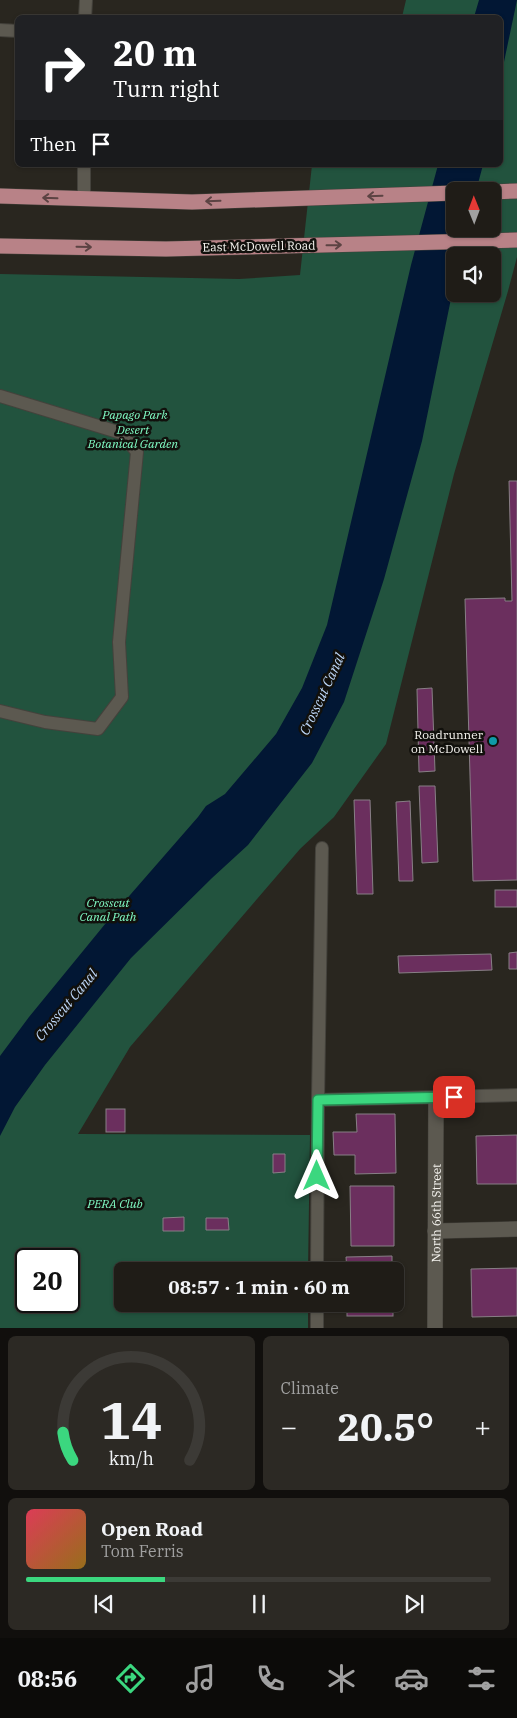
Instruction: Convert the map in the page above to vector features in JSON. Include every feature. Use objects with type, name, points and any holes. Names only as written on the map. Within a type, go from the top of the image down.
[{"type":"main road","points":[[501,192],[517,191]]},
{"type":"main road","points":[[0,196],[192,202],[446,193]]},
{"type":"main road","name":"East McDowell Road","points":[[0,246],[166,249],[517,240]]},
{"type":"street","name":"North 66th Street","points":[[434,1328],[436,1098]]},
{"type":"street","points":[[435,1231],[517,1229]]},
{"type":"lane","points":[[85,15],[86,0]]},
{"type":"lane","points":[[0,30],[15,31]]},
{"type":"lane","points":[[84,167],[84,199]]},
{"type":"lane","points":[[0,396],[121,433],[137,452],[119,642],[122,697],[98,729],[45,722],[0,711]]},
{"type":"lane","points":[[317,1262],[322,848]]},
{"type":"lane","points":[[318,1100],[517,1095]]},
{"type":"lane","points":[[317,1312],[317,1328]]},
{"type":"green space","points":[[406,0],[517,0],[517,257],[454,474],[386,744],[334,817],[300,849],[130,1047],[78,1134],[310,1135],[308,1262],[114,1262],[114,1312],[308,1312],[308,1328],[0,1328],[0,274],[239,279],[300,275],[312,167],[503,167],[503,15],[402,15]]},
{"type":"water","points":[[479,0],[517,0],[503,67],[503,15],[475,15]]},
{"type":"water","name":"Crosscut Canal","points":[[437,167],[482,167],[478,182],[446,182],[446,238],[465,238],[462,247],[446,247],[446,302],[450,302],[422,441],[384,579],[344,702],[312,763],[248,845],[131,958],[45,1065],[15,1107],[0,1136],[0,1056],[29,1017],[110,918],[206,806],[225,794],[276,734],[302,688],[327,625],[411,265]]},
{"type":"building","name":"Roadrunner on McDowell","points":[[509,481],[517,481],[517,880],[473,881],[465,599],[505,598],[505,601],[512,601]]},
{"type":"building","points":[[432,688],[435,771],[419,772],[417,689]]},
{"type":"building","points":[[419,786],[435,786],[438,862],[422,863]]},
{"type":"building","points":[[354,800],[370,800],[373,894],[357,894]]},
{"type":"building","points":[[410,801],[413,881],[399,881],[396,802]]},
{"type":"building","points":[[495,890],[517,890],[517,907],[495,907]]},
{"type":"building","points":[[517,952],[517,969],[509,969],[509,953]]},
{"type":"building","points":[[491,954],[492,970],[399,973],[398,956]]},
{"type":"building","points":[[106,1109],[125,1109],[125,1132],[106,1132]]},
{"type":"building","points":[[356,1114],[395,1114],[396,1173],[355,1174],[355,1155],[334,1155],[333,1132],[357,1132]]},
{"type":"building","points":[[517,1135],[517,1184],[477,1184],[476,1136]]},
{"type":"building","points":[[273,1154],[285,1154],[285,1172],[273,1173]]},
{"type":"building","points":[[350,1186],[394,1186],[394,1246],[351,1246]]},
{"type":"building","points":[[184,1217],[184,1231],[163,1231],[163,1218]]},
{"type":"building","points":[[206,1218],[228,1218],[229,1230],[206,1230]]},
{"type":"building","points":[[392,1256],[392,1262],[346,1262],[346,1257]]},
{"type":"building","points":[[517,1268],[517,1316],[472,1317],[471,1269]]},
{"type":"building","points":[[347,1312],[393,1312],[393,1316],[347,1316]]},
{"type":"place","name":"Roadrunner on McDowell","points":[[493,741]]},
{"type":"route","points":[[317,1176],[318,1100],[454,1097]]},
{"type":"park label","name":"Papago Park","points":[[135,414]]},
{"type":"park label","name":"Desert Botanical Garden","points":[[133,436]]},
{"type":"park label","name":"Crosscut Canal Path","points":[[108,909]]},
{"type":"park label","name":"PERA Club","points":[[115,1203]]}]
